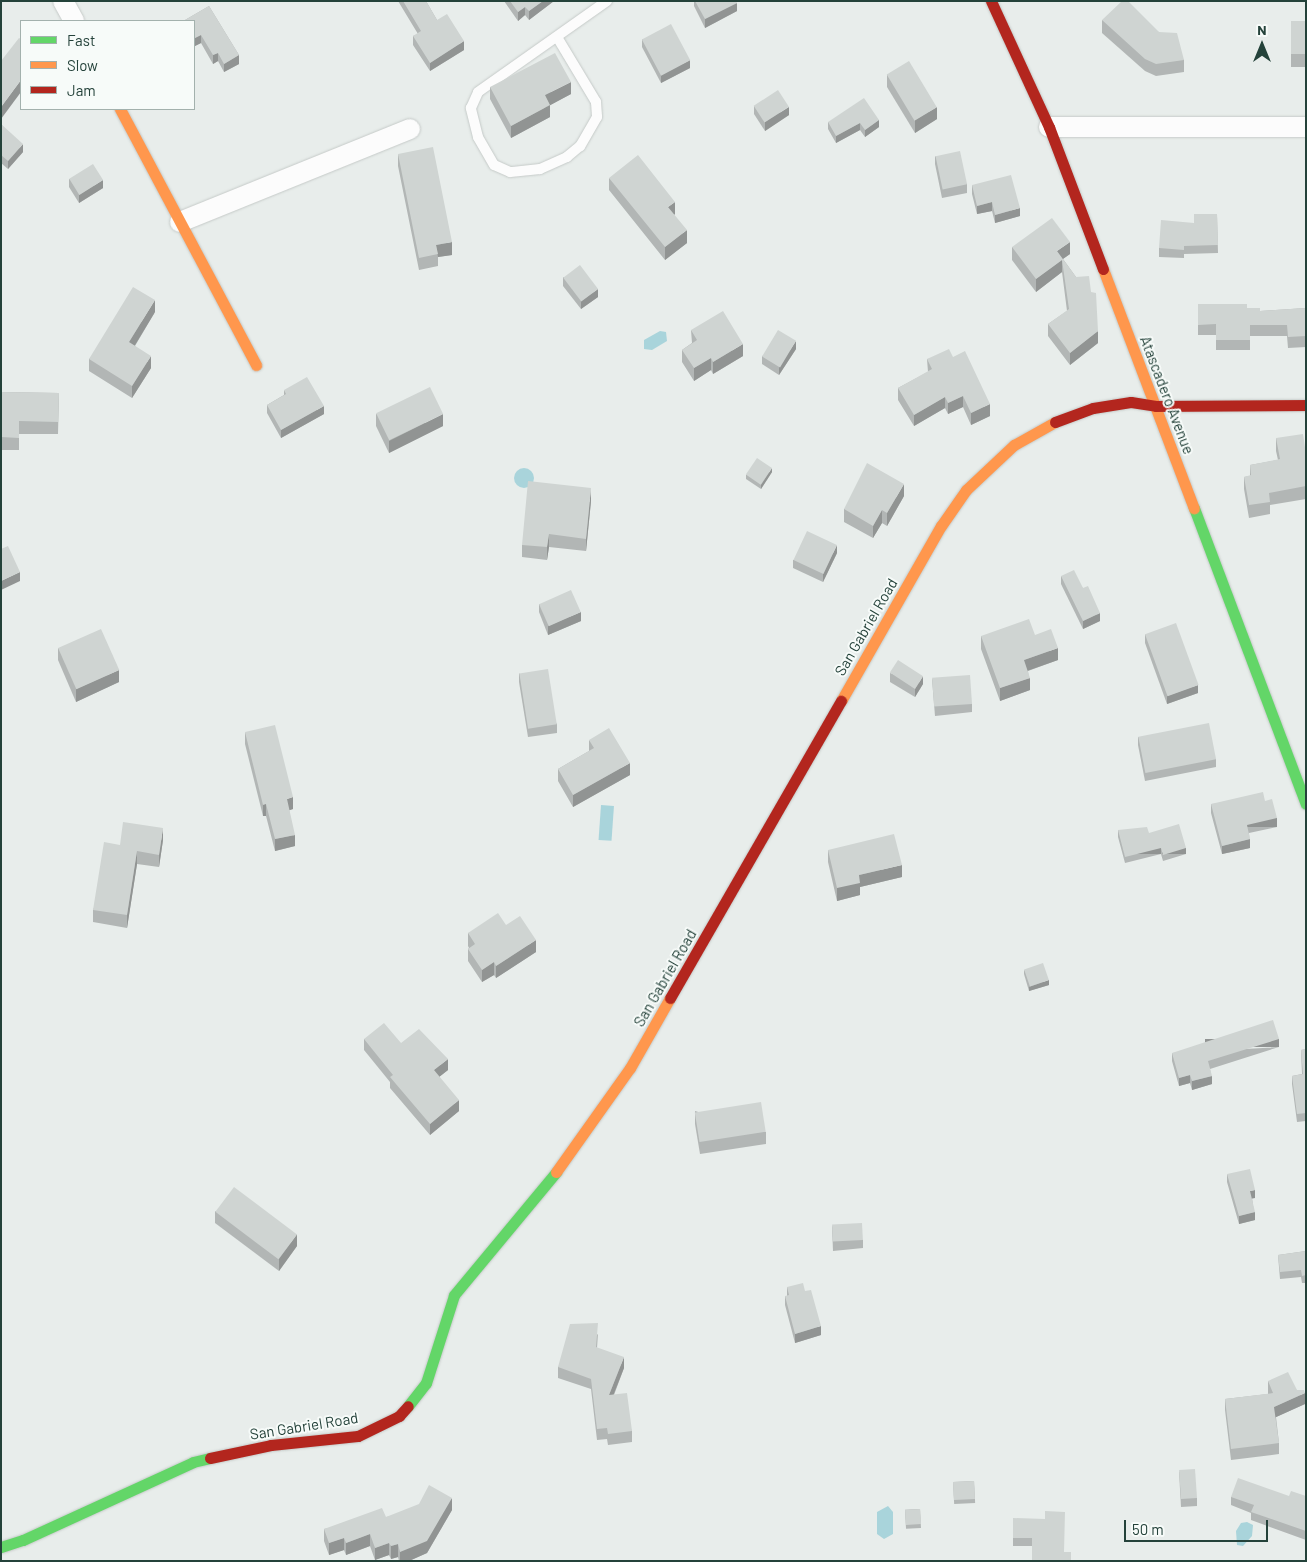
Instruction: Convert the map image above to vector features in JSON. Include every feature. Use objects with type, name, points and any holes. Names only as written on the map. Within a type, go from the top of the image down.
[{"type":"street","points":[[63,1],[73,20]]},
{"type":"street","name":"Atascadero Avenue","points":[[991,1],[1049,127],[1306,804]]},
{"type":"street","points":[[121,110],[256,365]]},
{"type":"street","points":[[1049,127],[1306,127]]},
{"type":"street","points":[[180,222],[410,129]]},
{"type":"street","name":"San Gabriel Road","points":[[1,1547],[23,1540],[193,1462],[271,1446],[358,1436],[399,1416],[426,1383],[454,1295],[562,1164],[630,1068],[953,508],[997,459],[1052,423],[1093,408],[1131,402],[1156,406],[1306,404]]},
{"type":"lane","points":[[558,37],[596,102],[597,117],[591,132],[567,157],[540,169],[510,172],[494,165],[486,155],[473,124],[471,108],[478,92],[607,1]]},
{"type":"water","points":[[660,331],[666,332],[667,341],[652,350],[644,349],[644,340]]},
{"type":"water","points":[[524,468],[531,471],[534,478],[531,485],[524,488],[517,485],[514,478],[517,471]]},
{"type":"water","points":[[601,805],[614,806],[612,841],[599,840]]},
{"type":"water","points":[[888,1506],[893,1512],[893,1534],[884,1539],[877,1534],[877,1512]]},
{"type":"water","points":[[1247,1522],[1253,1525],[1252,1536],[1243,1546],[1237,1545],[1236,1531],[1241,1523]]},
{"type":"building","points":[[403,1],[426,1],[437,20],[447,14],[464,41],[430,63],[413,36],[421,31]]},
{"type":"building","points":[[510,1],[543,1],[529,11],[525,7],[518,12]]},
{"type":"building","points":[[695,1],[736,1],[737,3],[705,19]]},
{"type":"building","points":[[1122,1],[1128,1],[1159,32],[1177,33],[1184,60],[1156,64],[1145,59],[1102,20]]},
{"type":"building","points":[[209,6],[239,55],[224,64],[218,53],[213,55],[201,35],[195,38],[195,20],[185,20]]},
{"type":"building","points":[[1291,21],[1306,21],[1306,54],[1291,54]]},
{"type":"building","points":[[671,24],[690,60],[661,76],[642,39]]},
{"type":"building","points":[[20,38],[20,81],[1,107],[1,61]]},
{"type":"building","points":[[555,53],[571,82],[545,95],[550,105],[511,126],[490,87]]},
{"type":"building","points":[[909,61],[937,107],[915,121],[887,74]]},
{"type":"building","points":[[778,90],[789,107],[765,123],[754,106]]},
{"type":"building","points":[[864,98],[879,120],[865,130],[860,123],[836,136],[828,122]]},
{"type":"building","points":[[1,124],[23,144],[8,161],[1,155]]},
{"type":"building","points":[[433,147],[452,242],[436,245],[438,254],[419,258],[398,154]]},
{"type":"building","points":[[960,151],[967,184],[943,189],[936,156]]},
{"type":"building","points":[[638,155],[675,202],[668,207],[687,230],[665,247],[609,178]]},
{"type":"building","points":[[93,164],[103,180],[79,195],[69,179]]},
{"type":"building","points":[[1011,175],[1020,208],[995,215],[992,202],[977,206],[972,185]]},
{"type":"building","points":[[1194,214],[1217,214],[1218,245],[1184,246],[1184,250],[1159,248],[1161,220],[1194,223]]},
{"type":"building","points":[[1052,218],[1070,242],[1057,251],[1076,277],[1089,276],[1091,292],[1096,293],[1098,331],[1070,353],[1048,324],[1069,309],[1062,260],[1036,279],[1012,247]]},
{"type":"building","points":[[580,265],[598,289],[581,302],[563,278]]},
{"type":"building","points":[[133,287],[155,300],[129,342],[151,356],[132,386],[89,359]]},
{"type":"building","points":[[1198,304],[1247,304],[1247,308],[1260,308],[1260,311],[1306,308],[1306,336],[1288,337],[1287,325],[1250,325],[1250,340],[1216,340],[1216,324],[1198,325]]},
{"type":"building","points":[[723,311],[743,344],[713,362],[711,358],[694,368],[682,350],[697,340],[691,330]]},
{"type":"building","points":[[778,330],[796,341],[780,367],[762,357]]},
{"type":"building","points":[[949,349],[953,357],[965,351],[990,404],[971,413],[963,396],[948,403],[945,397],[914,415],[898,388],[932,369],[927,359]]},
{"type":"building","points":[[307,377],[324,406],[281,430],[267,405],[286,394],[284,390]]},
{"type":"building","points":[[430,387],[443,414],[389,440],[376,413]]},
{"type":"building","points":[[1,392],[59,393],[58,422],[19,421],[19,438],[1,437]]},
{"type":"building","points":[[1303,434],[1306,454],[1306,486],[1269,493],[1270,502],[1249,505],[1244,477],[1251,475],[1250,465],[1280,459],[1276,438]]},
{"type":"building","points":[[757,458],[772,468],[761,485],[746,475]]},
{"type":"building","points":[[867,463],[904,484],[887,513],[882,510],[873,526],[844,509]]},
{"type":"building","points":[[528,481],[591,488],[586,539],[549,534],[547,547],[522,545]]},
{"type":"building","points":[[807,531],[837,545],[823,574],[793,560]]},
{"type":"building","points":[[8,546],[20,572],[1,581],[1,549]]},
{"type":"building","points":[[1074,570],[1083,588],[1088,586],[1100,613],[1083,621],[1061,576]]},
{"type":"building","points":[[571,590],[581,612],[549,626],[539,604]]},
{"type":"building","points":[[1029,619],[1035,635],[1051,629],[1058,648],[1024,660],[1030,678],[1000,688],[981,636]]},
{"type":"building","points":[[1176,623],[1199,685],[1168,696],[1145,634]]},
{"type":"building","points":[[101,629],[119,670],[76,689],[58,648]]},
{"type":"building","points":[[898,660],[923,676],[915,689],[890,673]]},
{"type":"building","points":[[548,669],[557,724],[528,729],[519,674]]},
{"type":"building","points":[[970,675],[972,704],[934,707],[932,678]]},
{"type":"building","points":[[1209,723],[1216,759],[1145,773],[1138,737]]},
{"type":"building","points":[[275,725],[293,797],[287,799],[295,835],[275,839],[266,804],[263,805],[245,732]]},
{"type":"building","points":[[609,728],[630,763],[573,795],[558,769],[594,748],[589,740]]},
{"type":"building","points":[[1263,792],[1265,801],[1272,799],[1277,818],[1247,825],[1250,839],[1222,846],[1211,804]]},
{"type":"building","points":[[123,822],[163,828],[159,855],[137,851],[127,915],[93,910],[104,842],[120,845]]},
{"type":"building","points":[[1179,824],[1186,848],[1163,855],[1161,848],[1125,857],[1118,830],[1147,827],[1149,833]]},
{"type":"building","points":[[894,834],[902,865],[859,875],[860,883],[837,888],[828,850]]},
{"type":"building","points":[[498,913],[506,925],[520,916],[536,940],[496,966],[494,962],[482,970],[468,949],[475,944],[468,933]]},
{"type":"building","points":[[1043,963],[1049,980],[1030,987],[1024,970]]},
{"type":"building","points":[[1273,1020],[1279,1039],[1208,1061],[1212,1076],[1192,1081],[1190,1075],[1179,1078],[1172,1053]]},
{"type":"building","points":[[384,1023],[401,1043],[419,1029],[448,1059],[434,1070],[459,1100],[430,1124],[390,1077],[393,1075],[364,1039]]},
{"type":"building","points":[[1306,1049],[1306,1113],[1297,1114],[1292,1076],[1303,1074],[1301,1050]]},
{"type":"building","points":[[761,1102],[766,1132],[700,1142],[695,1112]]},
{"type":"building","points":[[1250,1169],[1255,1190],[1250,1191],[1255,1212],[1239,1216],[1227,1174]]},
{"type":"building","points":[[234,1187],[297,1235],[278,1259],[215,1212]]},
{"type":"building","points":[[862,1223],[863,1240],[833,1242],[832,1225]]},
{"type":"building","points":[[1306,1251],[1306,1275],[1302,1276],[1301,1270],[1280,1272],[1278,1255]]},
{"type":"building","points":[[803,1283],[805,1291],[811,1290],[821,1326],[795,1334],[785,1296],[789,1295],[787,1287]]},
{"type":"building","points":[[598,1323],[596,1347],[624,1357],[609,1395],[627,1393],[632,1431],[608,1434],[607,1428],[597,1429],[591,1379],[558,1367],[570,1324]]},
{"type":"building","points":[[1288,1372],[1297,1390],[1304,1390],[1305,1393],[1274,1407],[1279,1443],[1231,1449],[1225,1399],[1273,1393],[1268,1381]]},
{"type":"building","points":[[1195,1469],[1197,1498],[1181,1499],[1179,1470]]},
{"type":"building","points":[[1238,1478],[1289,1496],[1291,1491],[1306,1496],[1306,1531],[1251,1512],[1254,1505],[1231,1497]]},
{"type":"building","points":[[974,1481],[975,1499],[954,1500],[953,1482]]},
{"type":"building","points":[[429,1485],[452,1498],[427,1541],[400,1552],[398,1544],[391,1546],[389,1543],[375,1548],[370,1534],[346,1543],[344,1538],[329,1543],[324,1529],[382,1508],[386,1517],[419,1504]]},
{"type":"building","points":[[920,1509],[921,1524],[906,1525],[905,1510]]},
{"type":"building","points":[[1045,1511],[1065,1512],[1064,1552],[1071,1552],[1071,1561],[1032,1561],[1032,1538],[1013,1538],[1013,1518],[1045,1519]]},
{"type":"traffic: fast","points":[[1194,508],[1306,804]]},
{"type":"traffic: fast","points":[[408,1406],[426,1383],[454,1295],[556,1172]]},
{"type":"traffic: fast","points":[[1,1547],[23,1540],[193,1462],[210,1458]]},
{"type":"traffic: slow","points":[[121,110],[256,365]]},
{"type":"traffic: slow","points":[[1103,269],[1194,508]]},
{"type":"traffic: slow","points":[[841,701],[941,526],[966,490],[1014,445],[1055,422]]},
{"type":"traffic: slow","points":[[556,1172],[630,1068],[670,998]]},
{"type":"traffic: jam","points":[[991,1],[1049,127],[1103,269]]},
{"type":"traffic: jam","points":[[1055,422],[1093,408],[1131,402],[1156,406],[1306,405]]},
{"type":"traffic: jam","points":[[670,998],[841,701]]},
{"type":"traffic: jam","points":[[210,1458],[271,1445],[358,1436],[399,1416],[408,1406]]}]
